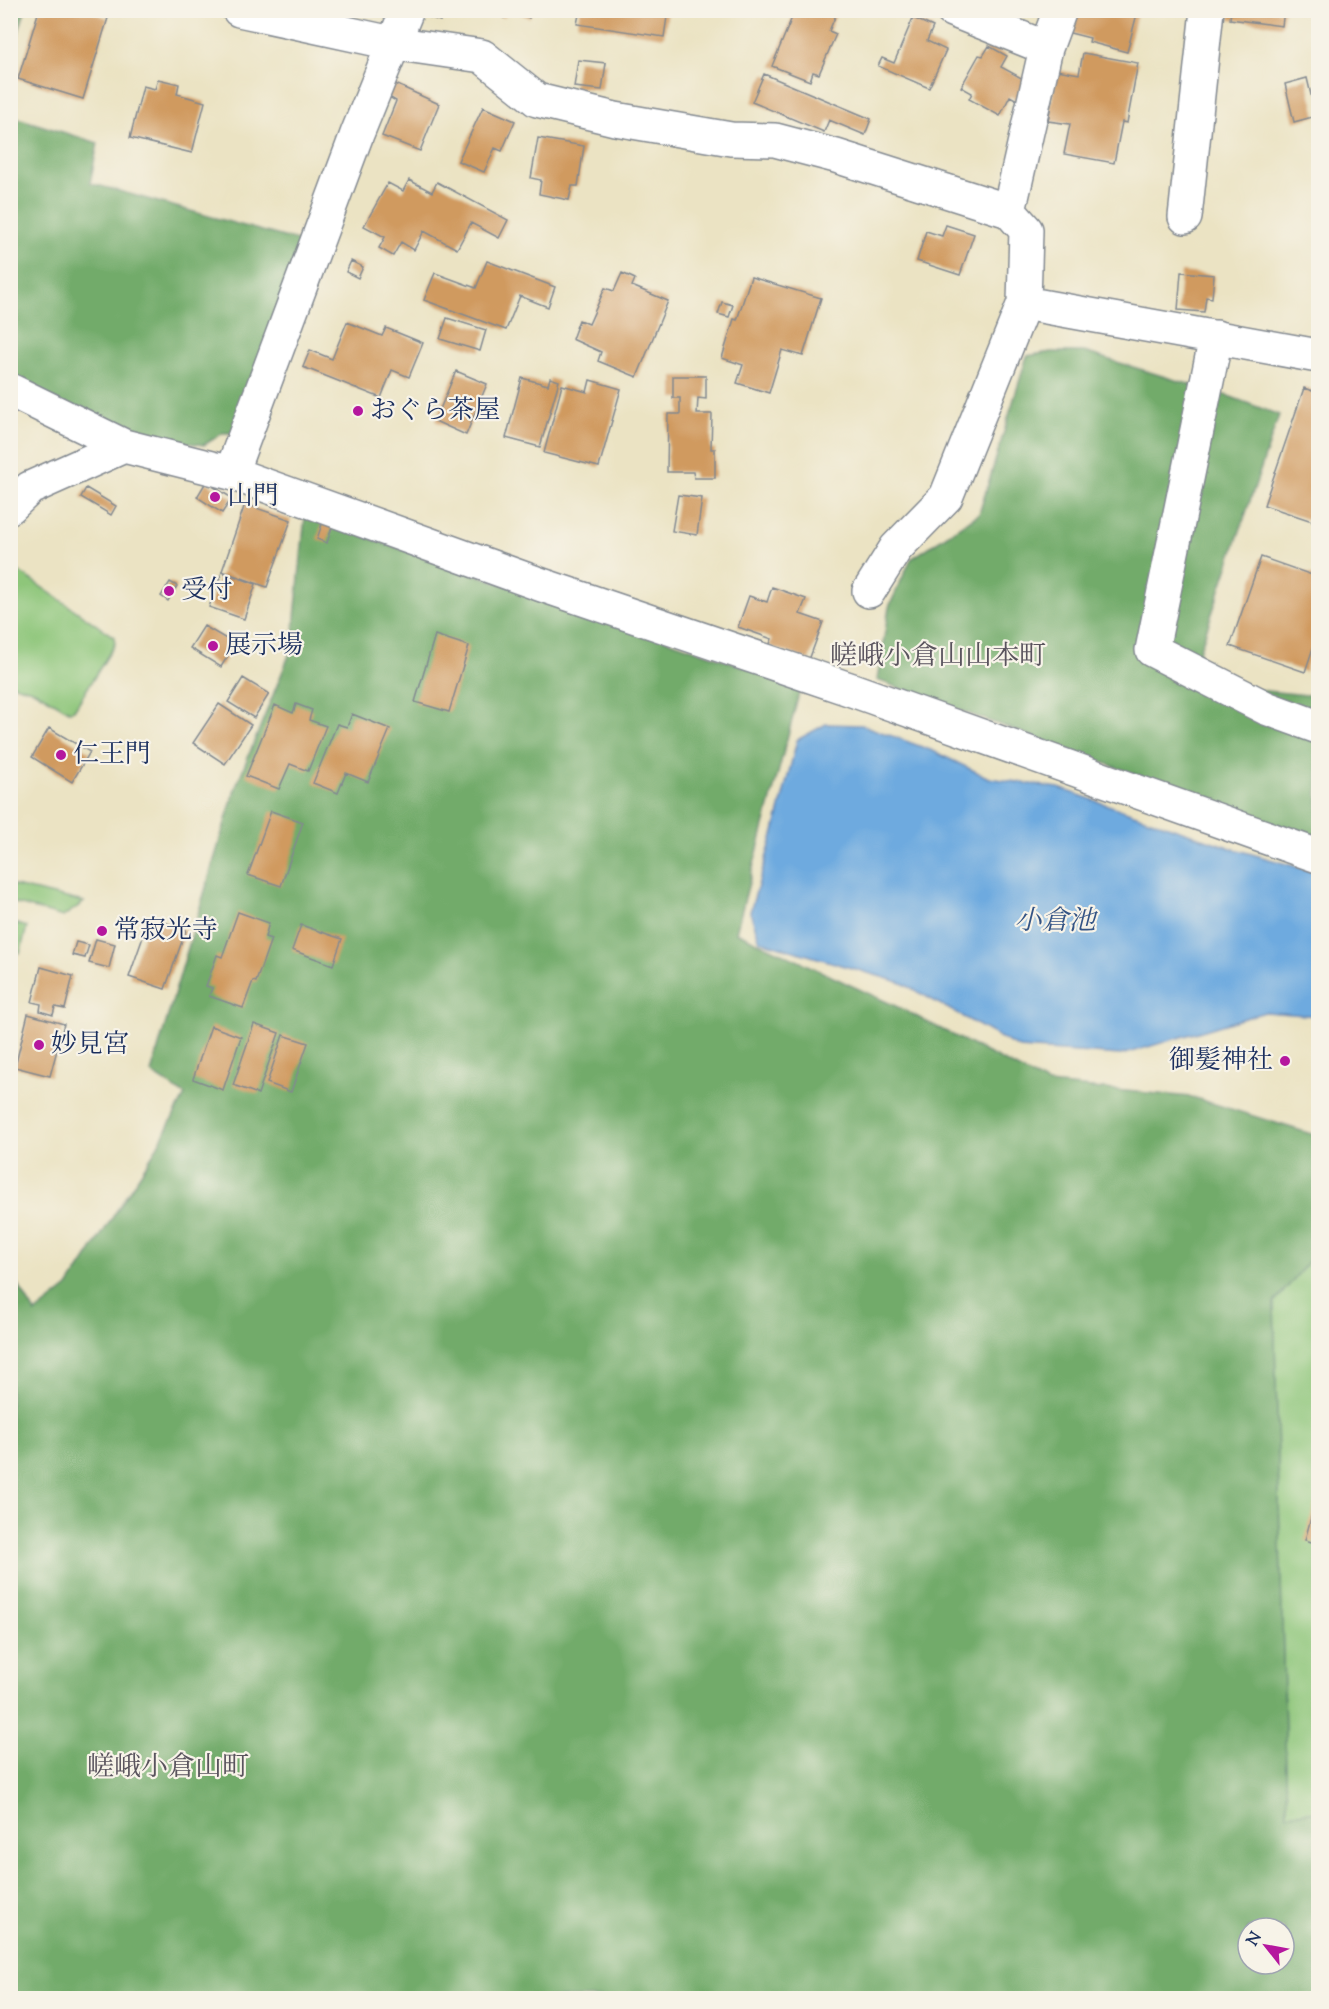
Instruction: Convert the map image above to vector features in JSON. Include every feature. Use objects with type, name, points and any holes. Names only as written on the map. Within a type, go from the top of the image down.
[{"type":"street","points":[[239,10],[393,43],[482,56],[537,100],[615,119],[731,140],[775,140],[836,156],[1009,211],[1026,230],[1024,303],[946,497],[896,548],[869,591]]},
{"type":"street","points":[[231,473],[407,10]]},
{"type":"street","points":[[952,10],[1046,48]]},
{"type":"street","points":[[1009,211],[1046,48],[1060,10]]},
{"type":"street","points":[[1185,217],[1208,10]]},
{"type":"street","points":[[1024,303],[1318,356]]},
{"type":"street","points":[[1216,337],[1152,650],[1266,708],[1318,727]]},
{"type":"street","points":[[10,390],[124,446],[231,473],[499,570],[855,691],[1318,856]]},
{"type":"street","points":[[10,507],[30,488],[124,446]]},
{"type":"green space","points":[[10,11],[25,11],[11,56]]},
{"type":"green space","points":[[11,116],[98,143],[90,183],[302,242],[237,433],[223,433],[204,445],[133,436],[11,380]]},
{"type":"green space","points":[[1051,352],[1084,352],[1231,397],[1279,415],[1196,661],[1246,689],[1307,695],[1318,692],[1318,841],[877,680],[889,607],[911,559],[979,514],[1027,356]]},
{"type":"green space","points":[[305,516],[801,686],[736,932],[902,1009],[1048,1084],[1192,1097],[1318,1136],[1318,1250],[1274,1303],[1287,1814],[1318,1811],[1318,1998],[11,1998],[10,1279],[19,1286],[35,1313],[68,1287],[153,1154],[185,1095],[151,1073],[235,789],[292,648]]},
{"type":"green space","points":[[11,566],[114,637],[115,644],[74,710],[69,711],[35,691],[11,684]]},
{"type":"green space","points":[[10,885],[84,902],[63,917],[11,902]]},
{"type":"green space","points":[[11,922],[27,927],[20,953],[11,949]]},
{"type":"green space","points":[[1318,1250],[1318,1811],[1287,1814],[1274,1303]]},
{"type":"water","name":"小倉池","points":[[826,724],[862,725],[933,751],[989,778],[1059,788],[1231,848],[1318,873],[1318,1016],[1265,1012],[1121,1055],[1019,1048],[902,983],[760,941],[750,912],[774,832],[797,740]]},
{"type":"building","points":[[39,10],[85,10],[108,18],[83,99],[18,79]]},
{"type":"building","points":[[425,10],[444,10],[440,21],[423,15]]},
{"type":"building","points":[[487,10],[508,10],[504,18]]},
{"type":"building","points":[[514,10],[533,10],[529,18]]},
{"type":"building","points":[[580,10],[668,10],[664,37],[577,24]]},
{"type":"building","points":[[795,10],[838,10],[829,31],[836,34],[819,74],[813,72],[810,81],[772,66]]},
{"type":"building","points":[[1072,10],[1138,10],[1127,52],[1089,42],[1090,38],[1066,32]]},
{"type":"building","points":[[1231,10],[1284,10],[1282,26],[1230,19]]},
{"type":"building","points":[[913,18],[933,27],[927,41],[946,50],[929,88],[878,66],[882,58],[894,63]]},
{"type":"building","points":[[989,46],[1007,56],[1001,67],[1029,82],[1019,101],[1010,96],[1000,116],[969,99],[972,93],[961,87],[979,55],[983,56]]},
{"type":"building","points":[[1083,53],[1138,63],[1127,123],[1122,122],[1114,163],[1064,154],[1070,124],[1048,121],[1057,70],[1079,74]]},
{"type":"building","points":[[578,60],[606,63],[602,90],[574,87]]},
{"type":"building","points":[[764,74],[871,119],[865,135],[829,120],[824,132],[752,102]]},
{"type":"building","points":[[1307,78],[1316,116],[1294,122],[1285,84]]},
{"type":"building","points":[[158,79],[179,84],[177,94],[205,102],[192,153],[130,138],[143,86],[155,89]]},
{"type":"building","points":[[391,82],[439,104],[420,151],[382,136],[396,101],[384,94]]},
{"type":"building","points":[[483,107],[515,121],[502,151],[495,148],[484,172],[458,161]]},
{"type":"building","points":[[538,138],[584,146],[578,186],[572,186],[569,200],[539,194],[541,180],[531,178]]},
{"type":"building","points":[[409,180],[432,192],[437,182],[508,220],[499,238],[471,223],[457,249],[424,231],[414,250],[401,242],[393,256],[379,248],[385,237],[364,226],[388,183],[403,191]]},
{"type":"building","points":[[946,225],[974,234],[960,275],[917,261],[926,231],[942,236]]},
{"type":"building","points":[[351,261],[363,267],[358,278],[346,272]]},
{"type":"building","points":[[487,261],[555,287],[548,307],[520,296],[506,330],[424,300],[435,273],[476,288]]},
{"type":"building","points":[[1181,272],[1214,275],[1212,298],[1206,297],[1204,312],[1178,310]]},
{"type":"building","points":[[622,273],[635,279],[632,286],[668,301],[637,377],[598,361],[601,352],[572,339],[579,320],[589,324],[605,288],[614,291]]},
{"type":"building","points":[[751,277],[821,298],[803,356],[782,350],[769,393],[737,383],[743,365],[722,358],[734,319],[737,320]]},
{"type":"building","points":[[722,302],[733,305],[729,317],[718,314]]},
{"type":"building","points":[[447,318],[486,330],[480,351],[440,339]]},
{"type":"building","points":[[347,322],[382,336],[386,328],[423,343],[409,377],[392,370],[381,398],[303,367],[310,350],[332,359]]},
{"type":"building","points":[[456,371],[487,384],[466,435],[435,421]]},
{"type":"building","points":[[673,376],[706,376],[706,399],[698,398],[697,414],[712,414],[711,449],[715,449],[715,478],[694,478],[693,472],[667,472],[668,414],[680,414],[680,398],[673,398]]},
{"type":"building","points":[[522,378],[548,385],[550,378],[559,381],[540,447],[506,438]]},
{"type":"building","points":[[590,380],[621,389],[599,467],[544,453],[562,385],[587,392]]},
{"type":"building","points":[[1304,388],[1318,393],[1318,523],[1264,505]]},
{"type":"building","name":"山門","points":[[206,482],[232,498],[222,513],[197,497]]},
{"type":"building","points":[[86,488],[116,506],[111,515],[81,497]]},
{"type":"building","points":[[678,495],[702,498],[697,535],[672,531]]},
{"type":"building","points":[[245,504],[291,520],[267,587],[222,571]]},
{"type":"building","points":[[323,521],[333,524],[327,543],[317,539]]},
{"type":"building","points":[[1261,557],[1318,577],[1318,633],[1305,672],[1230,646]]},
{"type":"building","points":[[222,572],[256,584],[244,619],[209,607]]},
{"type":"building","name":"受付","points":[[170,582],[177,586],[168,601],[161,596]]},
{"type":"building","points":[[772,587],[806,599],[800,614],[823,622],[809,660],[769,646],[772,639],[738,627],[749,596],[767,602]]},
{"type":"building","name":"展示場","points":[[204,626],[235,644],[221,667],[190,648]]},
{"type":"building","points":[[435,635],[469,646],[449,712],[415,702]]},
{"type":"building","points":[[243,678],[269,694],[254,718],[228,702]]},
{"type":"building","points":[[219,704],[251,725],[225,764],[193,743]]},
{"type":"building","points":[[296,704],[312,710],[309,720],[326,726],[308,771],[290,764],[279,789],[246,776],[275,705],[293,713]]},
{"type":"building","points":[[352,714],[390,729],[368,782],[346,773],[338,793],[313,783],[337,724],[347,727]]},
{"type":"building","name":"仁王門","points":[[49,728],[90,752],[72,782],[32,757]]},
{"type":"building","points":[[271,811],[303,822],[281,886],[248,875]]},
{"type":"building","points":[[238,912],[269,923],[265,937],[271,939],[256,982],[253,981],[243,1008],[209,996],[212,988],[206,986],[217,955],[222,957]]},
{"type":"building","points":[[150,917],[186,930],[165,989],[129,977]]},
{"type":"building","points":[[301,925],[342,939],[333,965],[292,950]]},
{"type":"building","points":[[96,939],[115,944],[109,968],[89,963]]},
{"type":"building","points":[[76,942],[89,945],[85,958],[72,955]]},
{"type":"building","points":[[41,967],[73,976],[65,1009],[55,1007],[53,1015],[40,1011],[41,1004],[32,1002]]},
{"type":"building","name":"妙見宮","points":[[28,1014],[64,1024],[50,1076],[15,1067]]},
{"type":"building","points":[[254,1024],[279,1033],[258,1094],[233,1085]]},
{"type":"building","points":[[211,1026],[241,1037],[223,1090],[193,1079]]},
{"type":"building","points":[[283,1035],[308,1043],[291,1092],[267,1083]]},
{"type":"building","points":[[1318,1492],[1318,1544],[1305,1540]]},
{"type":"place","name":"おぐら茶屋","points":[[358,411]]},
{"type":"place","name":"山門","points":[[215,497]]},
{"type":"place","name":"受付","points":[[169,591]]},
{"type":"place","name":"展示場","points":[[213,646]]},
{"type":"place","name":"仁王門","points":[[61,755]]},
{"type":"place","name":"常寂光寺","points":[[102,931]]},
{"type":"place","name":"妙見宮","points":[[39,1045]]},
{"type":"place","name":"御髪神社","points":[[1285,1061]]},
{"type":"district","name":"嵯峨小倉山山本町","points":[[938,657]]},
{"type":"district","name":"嵯峨小倉山町","points":[[168,1768]]}]
